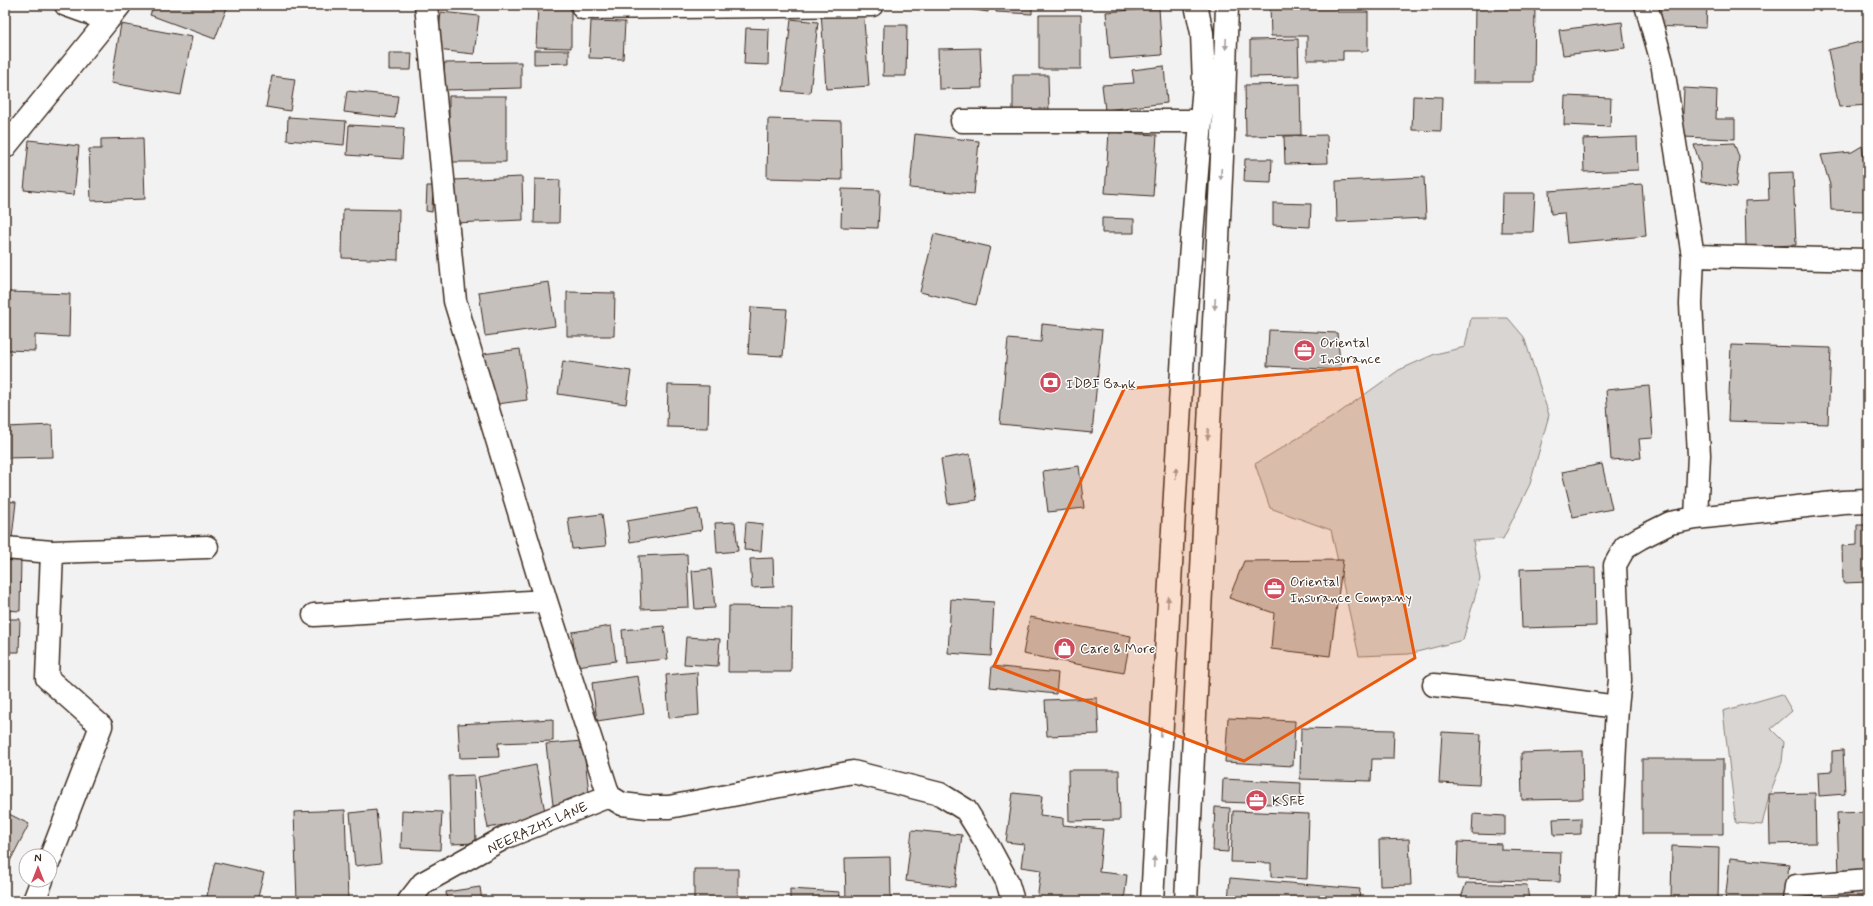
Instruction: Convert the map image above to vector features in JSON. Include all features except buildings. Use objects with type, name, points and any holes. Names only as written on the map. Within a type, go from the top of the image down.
[{"type":"street","points":[[5,147],[114,13],[66,5]]},
{"type":"street","points":[[426,5],[455,301],[546,601],[609,796],[622,804],[647,807],[669,807],[853,772],[940,794],[966,810],[1007,882],[1012,901]]},
{"type":"street","points":[[583,8],[872,5]]},
{"type":"street","points":[[1152,901],[1184,335],[1204,76],[1202,33],[1196,5]]},
{"type":"street","points":[[1186,901],[1223,136],[1227,5]]},
{"type":"street","points":[[1646,5],[1662,62],[1693,256],[1691,304],[1699,455],[1696,518]]},
{"type":"street","points":[[962,121],[1200,121]]},
{"type":"street","points":[[1693,256],[1868,260]]},
{"type":"street","points":[[1607,901],[1616,707],[1620,680],[1615,565],[1625,547],[1670,523],[1696,518],[1843,502],[1868,501]]},
{"type":"street","points":[[5,548],[52,552],[207,547]]},
{"type":"street","points":[[52,552],[47,678],[101,726],[54,848]]},
{"type":"street","points":[[314,615],[546,601]]},
{"type":"street","points":[[1434,685],[1521,694],[1616,707]]},
{"type":"street","name":"NEERAZHI LANE","points":[[409,901],[423,883],[504,838],[609,796]]},
{"type":"street","points":[[1794,901],[1796,886],[1868,880]]},
{"type":"street","points":[[34,901],[39,888]]},
{"type":"highlighted area","points":[[1357,367],[1415,658],[1244,761],[994,666],[1124,389]]},
{"type":"shaded area","points":[[1471,318],[1508,318],[1524,337],[1549,415],[1530,484],[1503,539],[1473,541],[1480,578],[1463,640],[1409,654],[1359,656],[1331,530],[1270,508],[1255,464],[1336,415],[1399,370],[1435,354],[1465,347]]},
{"type":"shaded area","points":[[1782,694],[1792,711],[1771,729],[1784,742],[1782,762],[1769,796],[1762,825],[1736,823],[1723,711]]},
{"type":"place","name":"Oriental Insurance","points":[[1304,350]]},
{"type":"place","name":"IDBI Bank","points":[[1050,383]]},
{"type":"place","name":"Oriental Insurance Company","points":[[1275,589]]},
{"type":"place","name":"Care & More","points":[[1065,648]]},
{"type":"place","name":"KSFE","points":[[1257,800]]}]
